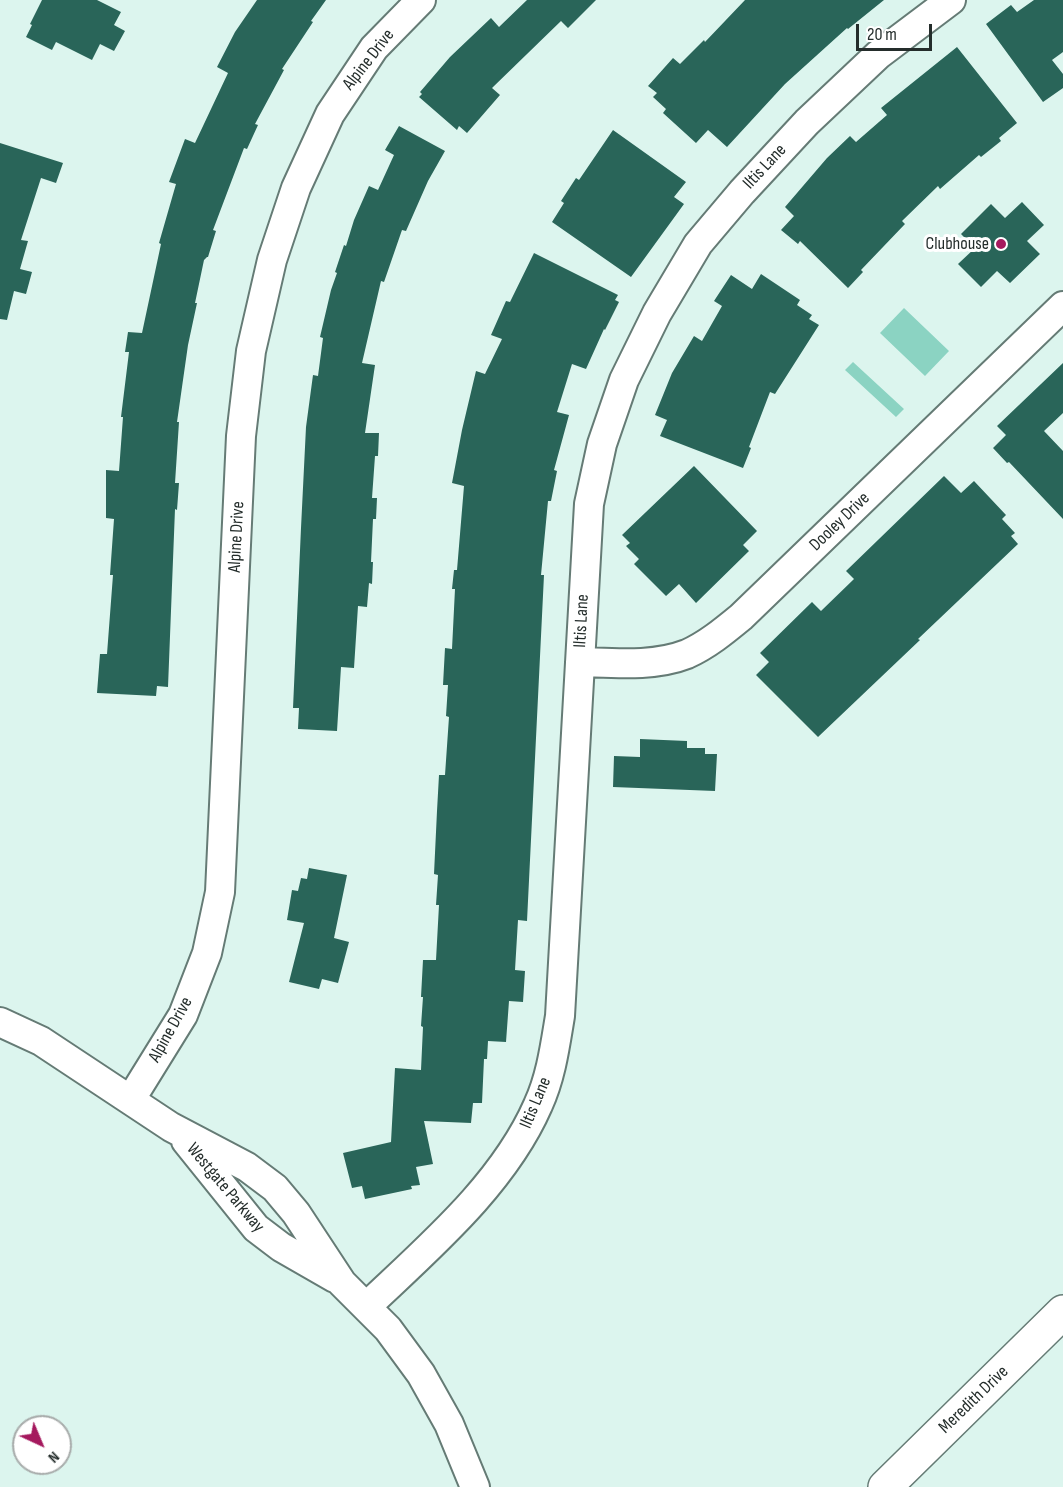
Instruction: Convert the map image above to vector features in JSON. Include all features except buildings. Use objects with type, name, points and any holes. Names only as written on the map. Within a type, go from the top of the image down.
[{"type":"street","name":"Alpine Drive","points":[[131,1099],[183,1015],[207,953],[220,892],[241,436],[251,351],[272,260],[296,188],[330,114],[374,48],[421,0]]},
{"type":"street","name":"Iltis Lane","points":[[366,1307],[441,1235],[481,1191],[515,1147],[538,1105],[552,1062],[560,1016],[589,504],[602,444],[624,380],[657,314],[698,244],[742,192],[785,145],[878,55],[951,0]]},
{"type":"street","name":"Dooley Drive","points":[[580,662],[660,661],[686,654],[714,639],[741,617],[1063,306]]},
{"type":"street","name":"Westgate Parkway","points":[[0,1022],[41,1041],[171,1127],[248,1167],[274,1188],[296,1213],[342,1283],[388,1329],[422,1374],[450,1424],[475,1487]]},
{"type":"street","name":"Westgate Parkway","points":[[171,1127],[200,1158],[256,1228],[281,1247],[342,1283]]},
{"type":"street","name":"Meredith Drive","points":[[885,1487],[1063,1312]]},
{"type":"green space","points":[[904,308],[949,351],[925,376],[880,333]]},
{"type":"green space","points":[[853,362],[904,409],[896,417],[845,370]]},
{"type":"place","name":"Clubhouse","points":[[1001,244]]}]
